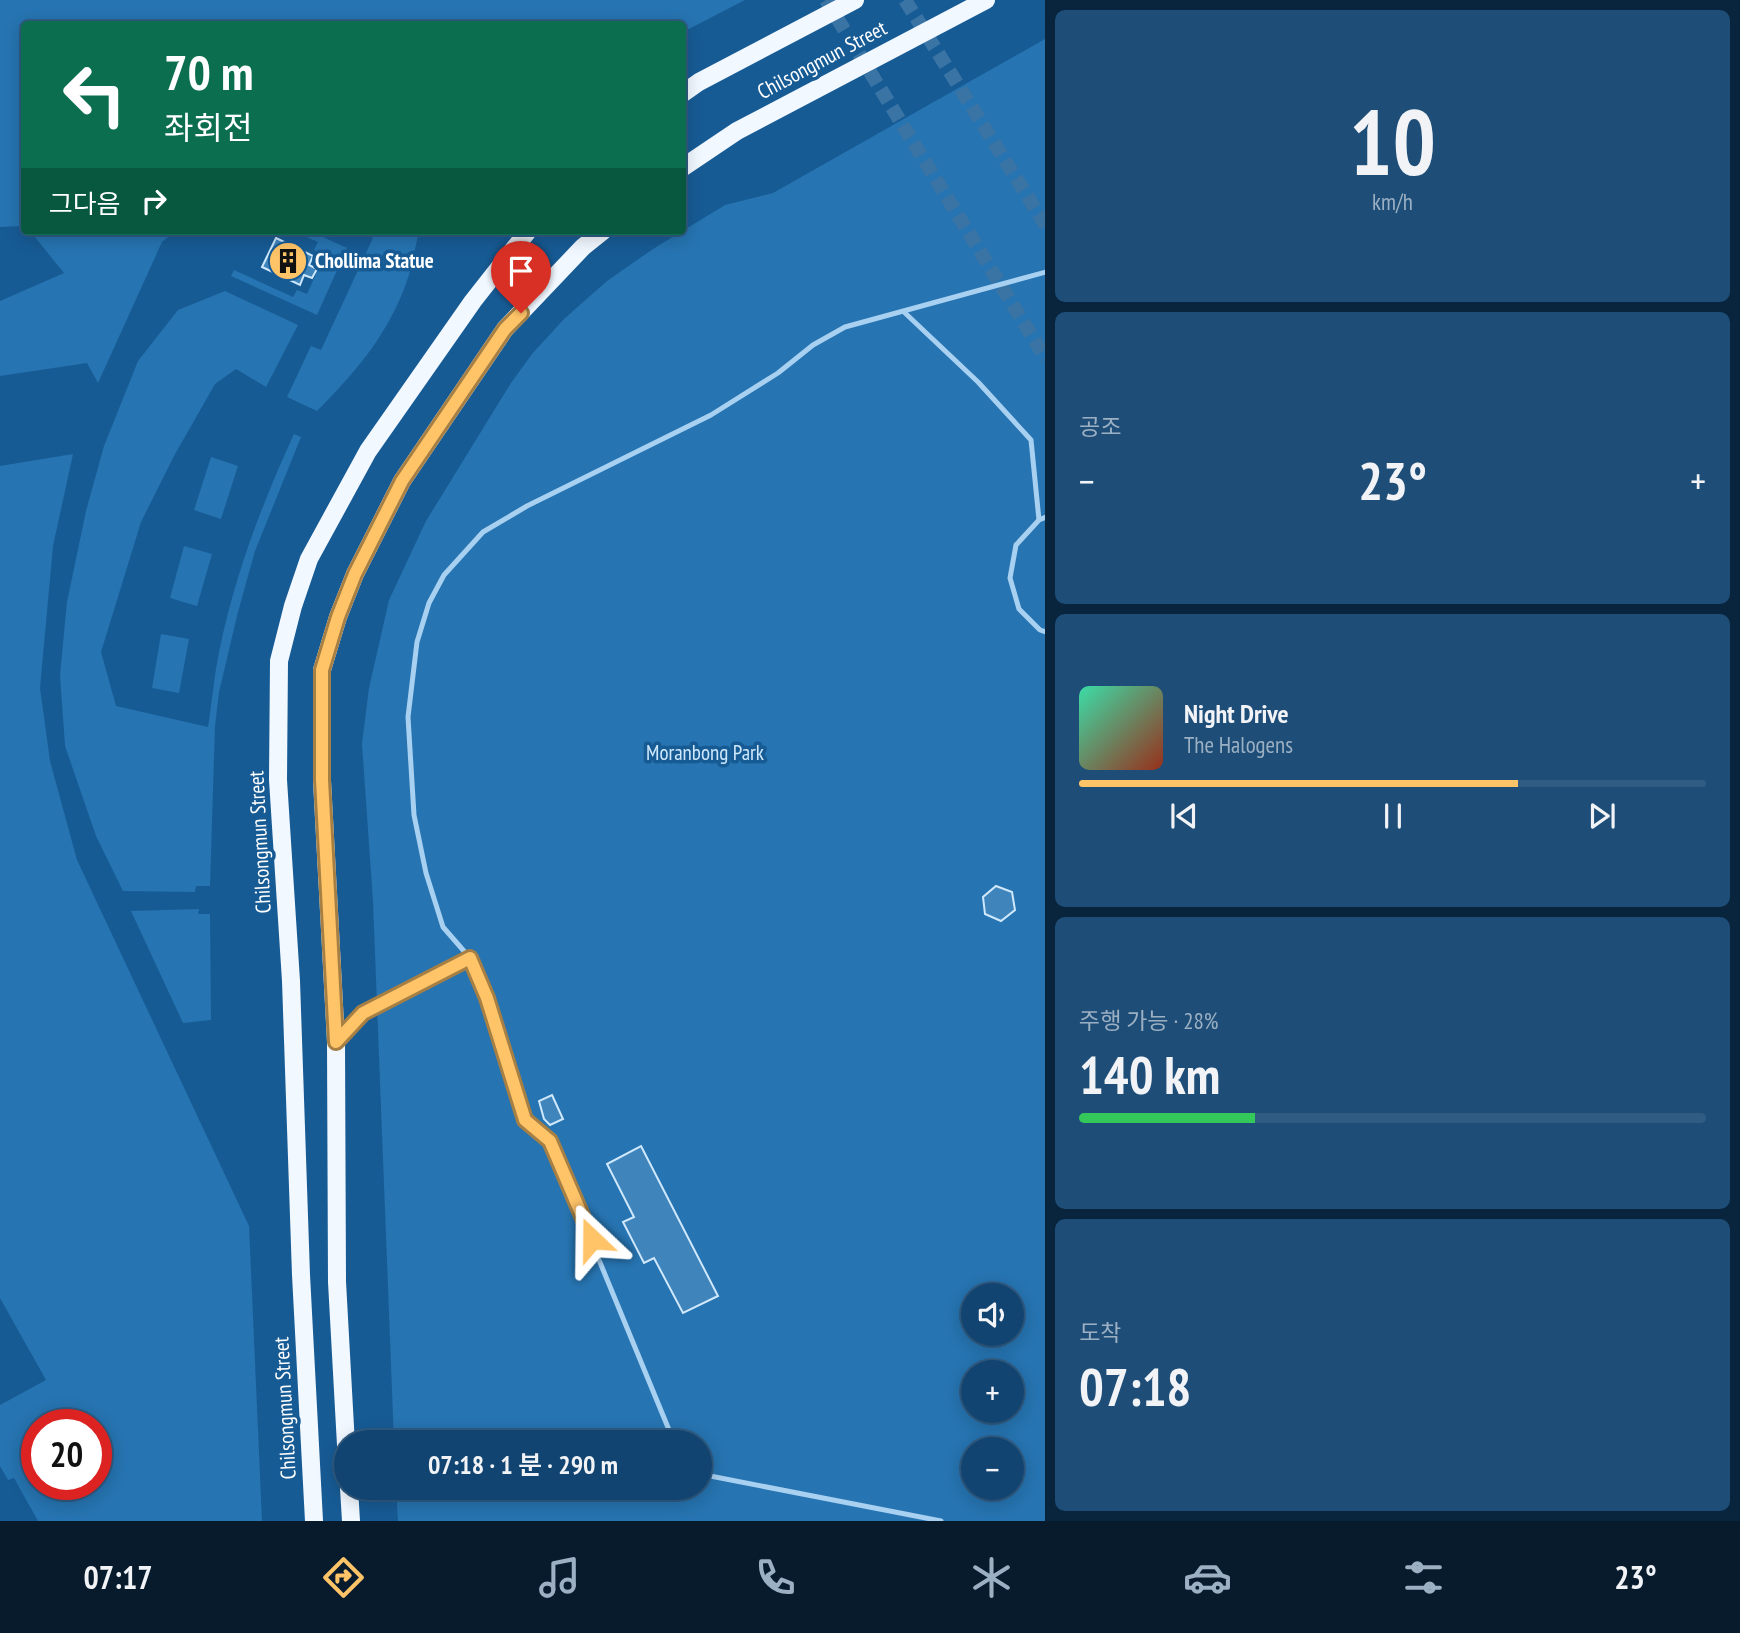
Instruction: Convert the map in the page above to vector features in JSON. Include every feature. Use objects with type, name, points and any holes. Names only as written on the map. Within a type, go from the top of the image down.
[{"type":"main road","name":"Chilsongmun Street","points":[[686,91],[855,0]]},
{"type":"main road","name":"Chilsongmun Street","points":[[686,165],[747,125],[986,0]]},
{"type":"main road","name":"Chilsongmun Street","points":[[314,1521],[301,1275],[291,981],[278,780],[279,661],[309,559],[368,451],[472,301],[525,235]]},
{"type":"main road","points":[[345,1430],[337,1282],[336,1042],[322,780],[322,670],[355,574],[402,481],[505,329],[583,247],[598,235]]},
{"type":"main road","points":[[350,1500],[351,1521]]},
{"type":"lane","points":[[669,1430],[550,1141],[525,1120],[487,998],[470,958],[443,927],[426,873],[414,815],[408,717],[417,642],[429,603],[444,575],[483,532],[527,506],[711,415],[778,373],[813,345],[845,327],[1045,272]]},
{"type":"lane","points":[[904,312],[978,382],[1031,440],[1042,519],[1016,545],[1010,578],[1019,609],[1045,632]]},
{"type":"lane","points":[[336,1042],[363,1013],[470,958]]},
{"type":"lane","points":[[712,1476],[941,1521]]},
{"type":"green space","points":[[0,0],[745,0],[686,30],[686,21],[21,21],[21,226],[0,227]]},
{"type":"green space","name":"Moranbong Park","points":[[1045,39],[1045,1521],[398,1521],[397,1500],[712,1500],[712,1430],[394,1430],[373,901],[362,744],[369,688],[389,600],[426,521],[511,383],[532,354],[564,319],[607,281],[676,235],[686,235],[686,229],[725,205],[773,193]]},
{"type":"green space","points":[[33,235],[171,235],[162,242],[98,383],[87,363],[0,376],[0,301],[64,273]]},
{"type":"green space","points":[[302,235],[319,235],[347,248],[317,315],[231,276],[234,270],[293,297],[297,290],[307,294],[324,256],[314,250],[318,242]]},
{"type":"green space","points":[[367,235],[418,235],[408,278],[382,334],[358,366],[317,411],[287,397],[311,346],[321,350],[373,238]]},
{"type":"green space","points":[[225,291],[298,325],[266,387],[236,369],[215,384],[174,456],[141,522],[101,652],[116,706],[208,727],[222,638],[238,578],[281,462],[294,434],[301,437],[255,551],[219,692],[215,726],[210,886],[196,886],[195,892],[123,891],[96,836],[65,746],[60,675],[67,602],[86,511],[104,446],[138,361],[178,310]]},
{"type":"green space","points":[[73,454],[53,546],[40,688],[50,761],[77,860],[249,1226],[262,1521],[38,1521],[26,1500],[112,1500],[112,1409],[21,1409],[21,1491],[14,1478],[8,1480],[0,1466],[0,1405],[46,1380],[0,1298],[0,466]]},
{"type":"green space","points":[[211,457],[238,466],[221,519],[194,510]]},
{"type":"green space","points":[[184,546],[212,554],[197,606],[170,598]]},
{"type":"green space","points":[[161,634],[189,639],[179,693],[152,688]]},
{"type":"green space","points":[[199,909],[198,914],[210,914],[211,1020],[183,1023],[131,911]]},
{"type":"building","name":"Chollima Statue","points":[[276,238],[313,256],[309,265],[317,269],[312,278],[304,275],[300,285],[262,267]]},
{"type":"building","points":[[996,886],[1012,892],[1015,910],[1001,921],[985,914],[983,897]]},
{"type":"building","points":[[552,1095],[563,1119],[550,1125],[544,1119],[539,1101]]},
{"type":"building","points":[[641,1146],[718,1296],[683,1313],[654,1258],[644,1263],[623,1222],[634,1217],[607,1164]]},
{"type":"tunnel","points":[[826,0],[1045,357]]},
{"type":"tunnel","points":[[905,0],[1045,224]]},
{"type":"place","name":"Chollima Statue","points":[[288,261]]},
{"type":"route","points":[[521,313],[505,329],[402,481],[355,574],[322,670],[322,780],[336,1042],[363,1013],[470,958],[487,998],[525,1120],[550,1141],[592,1239]]}]
